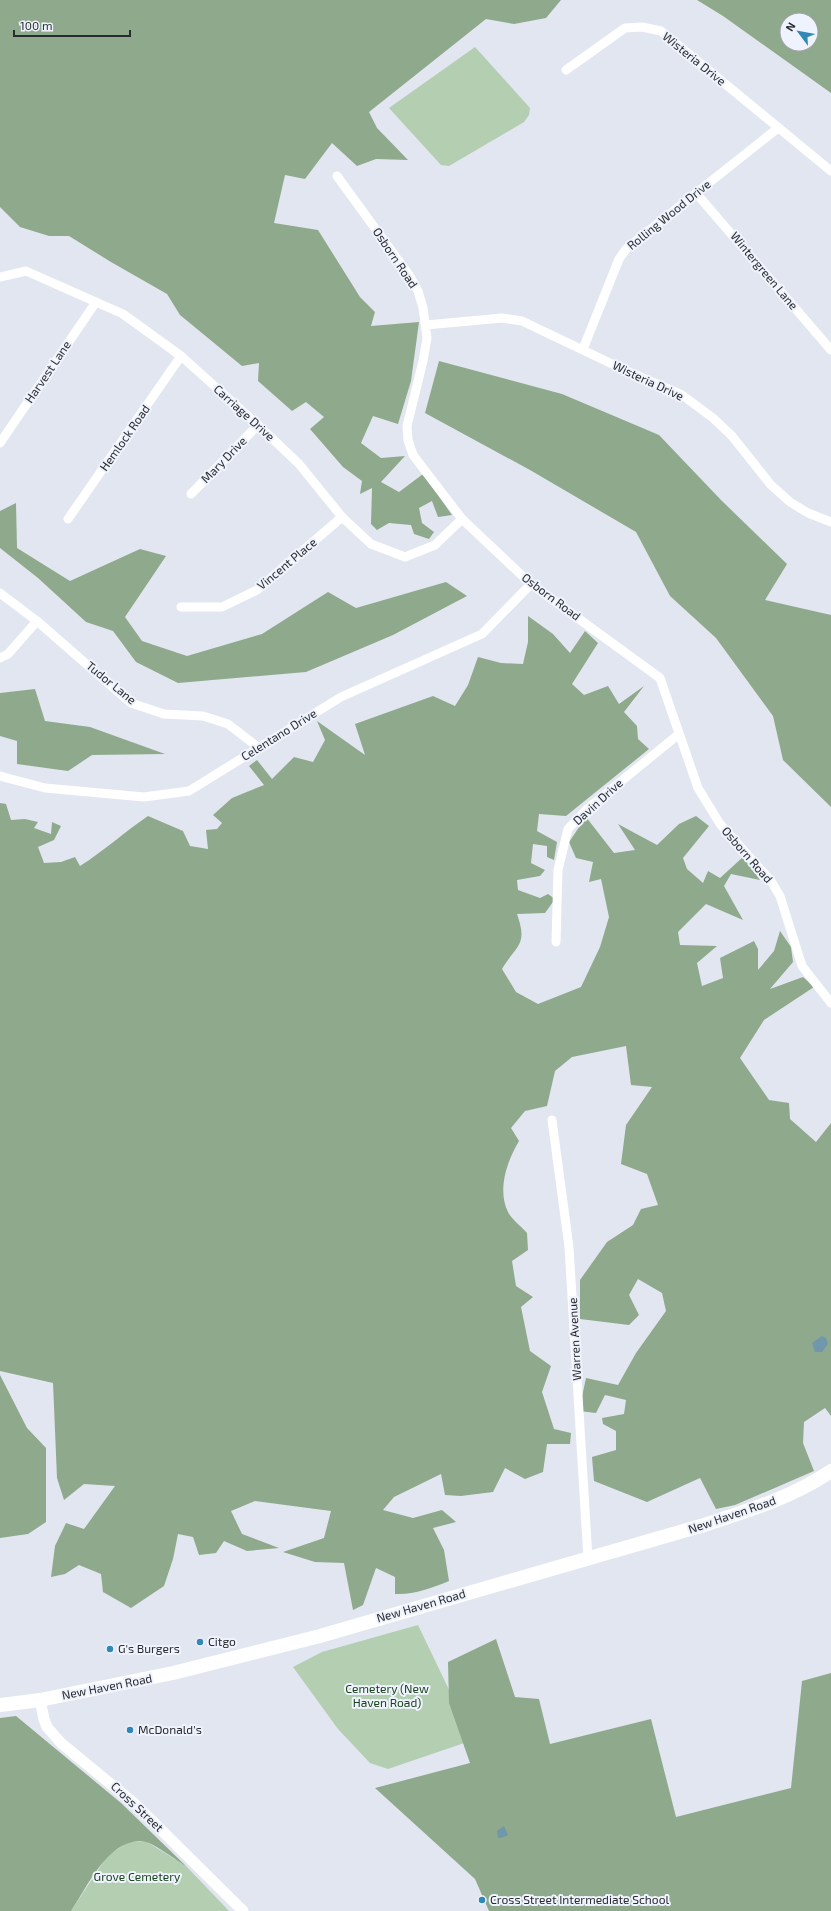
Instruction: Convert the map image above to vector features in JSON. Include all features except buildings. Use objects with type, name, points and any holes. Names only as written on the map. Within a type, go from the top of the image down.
[{"type":"main road","name":"New Haven Road","points":[[0,1705],[40,1700],[173,1673],[320,1636],[588,1559],[746,1511],[789,1495],[831,1471]]},
{"type":"street","name":"Wisteria Drive","points":[[566,70],[625,28],[642,27],[661,31],[831,171]]},
{"type":"street","name":"Rolling Wood Drive","points":[[583,349],[619,259],[627,248],[778,128]]},
{"type":"street","name":"Osborn Road","points":[[337,176],[409,275],[418,291],[426,325],[426,349],[407,426],[408,440],[414,454],[462,519],[531,584],[660,678],[698,788],[720,824],[771,881],[780,896],[802,966],[831,1003]]},
{"type":"street","name":"Wintergreen Lane","points":[[696,192],[831,350]]},
{"type":"street","name":"Carriage Drive","points":[[0,277],[26,271],[123,314],[181,356],[258,425],[299,464],[342,517],[371,544],[405,557],[435,545],[462,519]]},
{"type":"street","name":"Harvest Lane","points":[[0,443],[96,302]]},
{"type":"street","name":"Wisteria Drive","points":[[426,325],[502,318],[522,321],[682,395],[713,418],[732,436],[771,485],[790,502],[808,513],[831,522]]},
{"type":"street","name":"Hemlock Road","points":[[68,519],[181,356]]},
{"type":"street","name":"Mary Drive","points":[[191,494],[258,425]]},
{"type":"street","name":"Vincent Place","points":[[181,607],[222,607],[256,590],[342,517]]},
{"type":"street","name":"Celentano Drive","points":[[0,776],[45,788],[144,797],[189,791],[341,697],[482,634],[531,584]]},
{"type":"street","name":"Tudor Lane","points":[[0,593],[37,621],[131,703],[164,714],[203,716],[228,724],[259,748]]},
{"type":"street","points":[[0,658],[8,654],[37,621]]},
{"type":"street","name":"Davin Drive","points":[[556,942],[558,870],[568,829],[587,810],[679,734]]},
{"type":"street","name":"Warren Avenue","points":[[552,1120],[569,1247],[588,1559]]},
{"type":"street","name":"Cross Street","points":[[40,1700],[47,1727],[61,1743],[135,1804],[243,1911]]},
{"type":"green space","points":[[0,0],[561,0],[546,18],[514,24],[486,19],[369,112],[377,128],[408,160],[376,159],[357,166],[332,143],[305,179],[285,175],[274,223],[318,230],[360,297],[375,312],[371,326],[419,322],[411,381],[398,424],[373,416],[361,443],[381,458],[405,456],[381,482],[399,492],[423,474],[452,515],[438,517],[432,501],[419,508],[422,523],[434,532],[429,539],[414,534],[411,525],[389,523],[377,530],[371,524],[372,488],[360,494],[362,481],[343,467],[310,429],[324,417],[306,402],[292,411],[258,381],[259,363],[242,366],[180,315],[167,294],[69,236],[49,236],[20,227],[0,207]]},
{"type":"green space","points":[[697,0],[831,0],[831,93],[723,16]]},
{"type":"green space","points":[[475,47],[530,108],[529,115],[524,122],[449,166],[441,165],[389,108]]},
{"type":"green space","points":[[439,361],[562,394],[659,435],[721,500],[787,564],[765,600],[831,615],[831,807],[783,760],[773,716],[716,638],[670,596],[636,532],[530,470],[425,413]]},
{"type":"green space","points":[[16,503],[17,548],[70,581],[140,549],[166,556],[125,617],[142,641],[187,656],[262,634],[328,592],[356,608],[446,582],[467,596],[393,635],[306,672],[178,683],[136,662],[113,631],[86,622],[38,578],[0,548],[0,511]]},
{"type":"green space","points":[[528,616],[553,634],[570,653],[585,631],[598,643],[572,684],[584,695],[608,686],[619,704],[644,686],[624,712],[637,726],[638,739],[649,749],[566,816],[539,814],[537,831],[557,842],[554,860],[547,857],[547,846],[533,844],[531,863],[545,870],[540,876],[517,880],[518,890],[540,898],[548,894],[555,899],[545,913],[517,914],[520,925],[521,939],[502,969],[516,992],[538,1004],[581,987],[600,947],[609,917],[601,879],[589,882],[593,862],[576,858],[569,842],[586,817],[614,853],[635,850],[618,824],[657,845],[679,824],[696,816],[709,826],[683,858],[687,869],[703,883],[708,871],[720,878],[743,857],[760,880],[731,874],[724,886],[743,920],[706,904],[678,932],[680,945],[717,946],[697,963],[702,986],[723,978],[720,958],[754,941],[758,949],[758,970],[774,951],[780,931],[791,947],[793,962],[770,989],[803,977],[814,987],[764,1020],[740,1058],[769,1100],[789,1103],[790,1119],[816,1142],[831,1123],[831,1416],[825,1408],[804,1422],[803,1443],[814,1471],[735,1505],[716,1509],[700,1478],[647,1502],[594,1481],[592,1457],[616,1450],[616,1431],[603,1424],[602,1418],[624,1414],[626,1400],[605,1395],[596,1413],[579,1411],[586,1378],[618,1385],[636,1353],[666,1311],[662,1293],[638,1279],[629,1295],[639,1315],[629,1325],[580,1319],[580,1280],[607,1242],[633,1225],[641,1209],[658,1205],[647,1174],[621,1164],[626,1125],[652,1087],[631,1085],[626,1046],[572,1057],[555,1071],[547,1106],[525,1111],[511,1128],[519,1141],[507,1166],[503,1185],[503,1194],[508,1212],[514,1221],[527,1233],[528,1250],[512,1261],[516,1286],[533,1297],[521,1307],[530,1351],[551,1366],[542,1392],[554,1429],[571,1433],[570,1444],[547,1444],[543,1472],[525,1479],[505,1468],[493,1492],[461,1496],[445,1495],[441,1474],[394,1497],[383,1510],[413,1518],[442,1510],[456,1522],[433,1528],[444,1550],[449,1581],[416,1592],[395,1594],[395,1577],[376,1568],[363,1605],[353,1610],[344,1563],[315,1562],[283,1552],[324,1538],[331,1511],[255,1501],[231,1511],[242,1534],[279,1548],[247,1551],[224,1541],[216,1553],[199,1555],[193,1537],[178,1534],[173,1559],[164,1586],[131,1608],[103,1592],[101,1574],[79,1565],[65,1574],[51,1577],[55,1546],[66,1523],[84,1529],[115,1486],[84,1484],[64,1500],[57,1478],[53,1383],[0,1371],[0,803],[6,804],[11,820],[25,819],[38,822],[34,828],[51,834],[52,822],[61,826],[54,840],[38,847],[44,863],[61,862],[75,857],[80,866],[148,816],[183,831],[190,846],[208,849],[206,830],[217,829],[222,823],[213,815],[232,798],[264,785],[249,766],[257,760],[272,779],[294,757],[313,762],[325,740],[317,721],[365,755],[355,724],[433,696],[455,706],[468,685],[478,657],[501,663],[523,664],[528,642]]},
{"type":"green space","points":[[35,689],[45,721],[90,727],[165,754],[92,755],[68,771],[17,764],[17,741],[0,736],[0,693]]},
{"type":"green space","points":[[0,1375],[27,1428],[46,1448],[46,1522],[28,1534],[0,1538]]},
{"type":"green space","name":"Cemetery (New Haven Road)","points":[[418,1625],[473,1740],[388,1769],[370,1763],[338,1729],[293,1667],[322,1652]]},
{"type":"green space","points":[[496,1639],[515,1697],[539,1699],[550,1744],[651,1719],[676,1817],[791,1788],[802,1681],[831,1673],[831,1911],[489,1911],[475,1879],[375,1788],[470,1763],[449,1703],[448,1662]]},
{"type":"green space","points":[[16,1716],[121,1803],[186,1866],[150,1843],[133,1842],[121,1846],[101,1864],[71,1911],[0,1911],[0,1718]]},
{"type":"green space","name":"Grove Cemetery","points":[[129,1842],[147,1842],[186,1866],[229,1911],[71,1911],[108,1855]]},
{"type":"water","points":[[822,1336],[826,1338],[828,1344],[822,1352],[815,1352],[812,1343]]},
{"type":"water","points":[[504,1826],[508,1835],[498,1838],[497,1831]]},
{"type":"place","name":"Citgo","points":[[200,1642]]},
{"type":"place","name":"G's Burgers","points":[[110,1649]]},
{"type":"place","name":"McDonald's","points":[[130,1730]]},
{"type":"place","name":"Cross Street Intermediate School","points":[[482,1900]]}]
